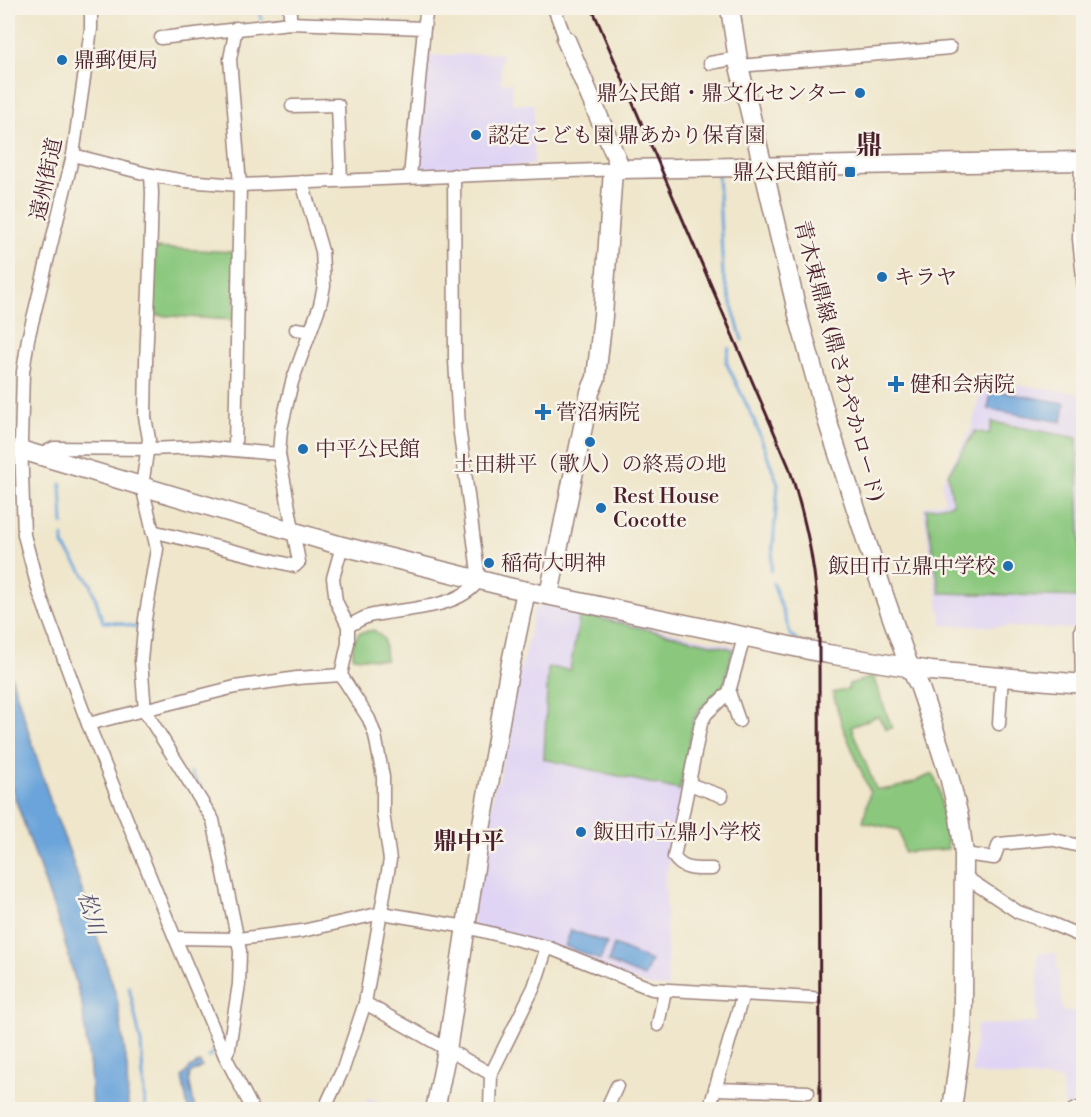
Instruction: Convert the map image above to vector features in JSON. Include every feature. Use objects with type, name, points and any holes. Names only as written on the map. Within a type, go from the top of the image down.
[{"type":"street","name":"遠州街道","points":[[91,8],[91,29],[73,155],[28,339],[23,372],[24,535],[33,572],[88,724],[225,1056],[253,1110]]},
{"type":"street","points":[[290,8],[290,23]]},
{"type":"street","points":[[410,177],[427,8]]},
{"type":"street","points":[[549,595],[590,392],[596,378],[617,169],[554,8]]},
{"type":"street","name":"青木東鼎線 (鼎さわやかロード)","points":[[730,8],[738,62],[800,319],[828,423],[909,666],[919,685],[949,776],[959,817],[964,854],[962,1034],[952,1110]]},
{"type":"street","points":[[161,38],[290,23],[424,28]]},
{"type":"street","points":[[235,449],[240,185],[230,59],[236,28]]},
{"type":"street","points":[[710,63],[950,48]]},
{"type":"street","points":[[292,106],[338,105],[341,180]]},
{"type":"street","points":[[73,155],[151,175],[185,181],[240,185],[617,169],[1082,161],[1079,239],[1083,287]]},
{"type":"street","points":[[151,175],[145,417],[149,449],[142,486],[157,549],[145,620],[141,661],[144,711],[213,820],[240,951],[239,984],[229,1048],[225,1056]]},
{"type":"street","points":[[348,626],[368,617],[426,607],[456,597],[474,587],[479,580],[459,426],[455,333],[454,175]]},
{"type":"street","points":[[152,531],[295,566],[298,562],[279,454],[281,429],[292,382],[324,286],[322,251],[302,182]]},
{"type":"street","points":[[296,329],[310,331]]},
{"type":"street","points":[[22,452],[54,448],[199,447],[279,454]]},
{"type":"street","points":[[22,452],[342,546],[526,591],[828,654],[931,670],[1083,684],[1081,629]]},
{"type":"street","points":[[324,1110],[343,1069],[365,1003],[390,860],[383,813],[383,777],[379,749],[369,719],[341,675],[348,643],[348,626],[336,601],[333,578],[342,546]]},
{"type":"street","points":[[435,1110],[447,1050],[508,677],[526,591]]},
{"type":"street","points":[[712,869],[685,868],[678,864],[674,857],[701,723],[706,714],[729,692],[744,637]]},
{"type":"street","points":[[88,724],[235,687],[297,678],[341,675]]},
{"type":"street","points":[[999,724],[1002,676]]},
{"type":"street","points":[[729,692],[739,721]]},
{"type":"street","points":[[690,784],[722,796]]},
{"type":"street","points":[[964,854],[994,858],[999,844],[1050,839],[1083,848]]},
{"type":"street","points":[[964,876],[1018,912],[1083,937]]},
{"type":"street","points":[[175,938],[237,939],[302,931],[382,913],[466,927],[547,947],[652,989],[813,998]]},
{"type":"street","points":[[490,1110],[491,1074],[534,987],[547,947]]},
{"type":"street","points":[[658,1025],[664,990]]},
{"type":"street","points":[[709,1110],[743,994]]},
{"type":"street","points":[[365,1003],[491,1074]]},
{"type":"street","points":[[606,1110],[617,1086]]},
{"type":"street","points":[[715,1089],[808,1092]]},
{"type":"street","points":[[1073,1110],[1083,1106]]},
{"type":"shaded area","name":"認定こども園 鼎あかり保育園","points":[[501,53],[501,83],[512,83],[512,104],[534,104],[534,165],[417,170],[415,166],[425,56]]},
{"type":"shaded area","name":"飯田市立鼎中学校","points":[[988,381],[1083,394],[1083,674],[1075,673],[1078,629],[942,625],[923,507],[945,501],[942,482],[971,429],[982,388]]},
{"type":"shaded area","name":"飯田市立鼎小学校","points":[[546,604],[739,647],[728,687],[704,713],[665,880],[668,987],[650,986],[471,925],[495,783],[499,782],[515,681],[524,659],[534,609]]},
{"type":"shaded area","points":[[1038,953],[1056,953],[1063,1012],[1083,1010],[1083,1101],[1065,1107],[1061,1079],[972,1074],[977,1025],[1037,1023]]},
{"type":"shaded area","points":[[367,1098],[402,1109],[331,1110],[334,1102],[363,1109]]},
{"type":"green space","points":[[155,248],[236,252],[234,320],[153,315]]},
{"type":"green space","name":"飯田市立鼎中学校","points":[[992,422],[1077,438],[1082,597],[940,593],[926,509],[953,504],[948,474],[975,431],[989,434]]},
{"type":"green space","points":[[580,614],[733,649],[724,685],[701,708],[694,719],[680,790],[544,759],[548,667],[570,670]]},
{"type":"green space","points":[[374,630],[384,639],[386,660],[353,657],[353,643],[359,633]]},
{"type":"green space","points":[[873,677],[892,728],[886,729],[878,716],[851,727],[876,789],[898,787],[933,774],[939,788],[948,849],[904,852],[899,830],[863,822],[870,792],[842,725],[833,693],[848,689],[849,684]]},
{"type":"water","points":[[991,390],[1065,403],[1062,422],[988,409]]},
{"type":"water","points":[[8,666],[51,803],[70,853],[117,998],[127,1067],[128,1109],[92,1109],[82,1005],[61,929],[8,778]]},
{"type":"water","points":[[571,930],[607,943],[600,960],[565,946]]},
{"type":"water","points":[[614,945],[651,961],[644,977],[608,962]]},
{"type":"water","points":[[200,1062],[202,1067],[190,1074],[189,1079],[195,1109],[188,1109],[182,1077]]},
{"type":"waterway","points":[[259,8],[261,19]]},
{"type":"waterway","points":[[1065,8],[1075,8]]},
{"type":"waterway","points":[[718,174],[723,275],[742,340]]},
{"type":"waterway","points":[[729,348],[726,362],[754,420],[778,484],[771,571]]},
{"type":"waterway","points":[[61,484],[63,524]]},
{"type":"waterway","points":[[63,536],[63,545],[91,584],[103,622],[139,628]]},
{"type":"waterway","points":[[773,583],[791,635],[796,639]]},
{"type":"waterway","points":[[190,772],[201,788]]},
{"type":"waterway","points":[[129,987],[141,1043],[145,1110]]},
{"type":"waterway","points":[[209,1057],[215,1048]]},
{"type":"railway","points":[[592,8],[789,467],[807,531],[817,594],[819,639],[820,1110]]},
{"type":"place","name":"鼎郵便局","points":[[62,60]]},
{"type":"place","name":"鼎公民館・鼎文化センター","points":[[860,93]]},
{"type":"place","name":"認定こども園 鼎あかり保育園","points":[[476,135]]},
{"type":"place","name":"鼎公民館前","points":[[850,172]]},
{"type":"place","name":"キラヤ","points":[[882,277]]},
{"type":"place","name":"健和会病院","points":[[896,384]]},
{"type":"place","name":"菅沼病院","points":[[543,412]]},
{"type":"place","name":"土田耕平（歌人）の終焉の地","points":[[590,442]]},
{"type":"place","name":"中平公民館","points":[[303,449]]},
{"type":"place","name":"Rest House Cocotte","points":[[601,508]]},
{"type":"place","name":"稲荷大明神","points":[[489,563]]},
{"type":"place","name":"飯田市立鼎中学校","points":[[1008,566]]},
{"type":"place","name":"飯田市立鼎小学校","points":[[581,832]]},
{"type":"district","name":"鼎","points":[[869,145]]},
{"type":"district","name":"鼎中平","points":[[469,841]]},
{"type":"water label","name":"松川","points":[[92,913]]}]
